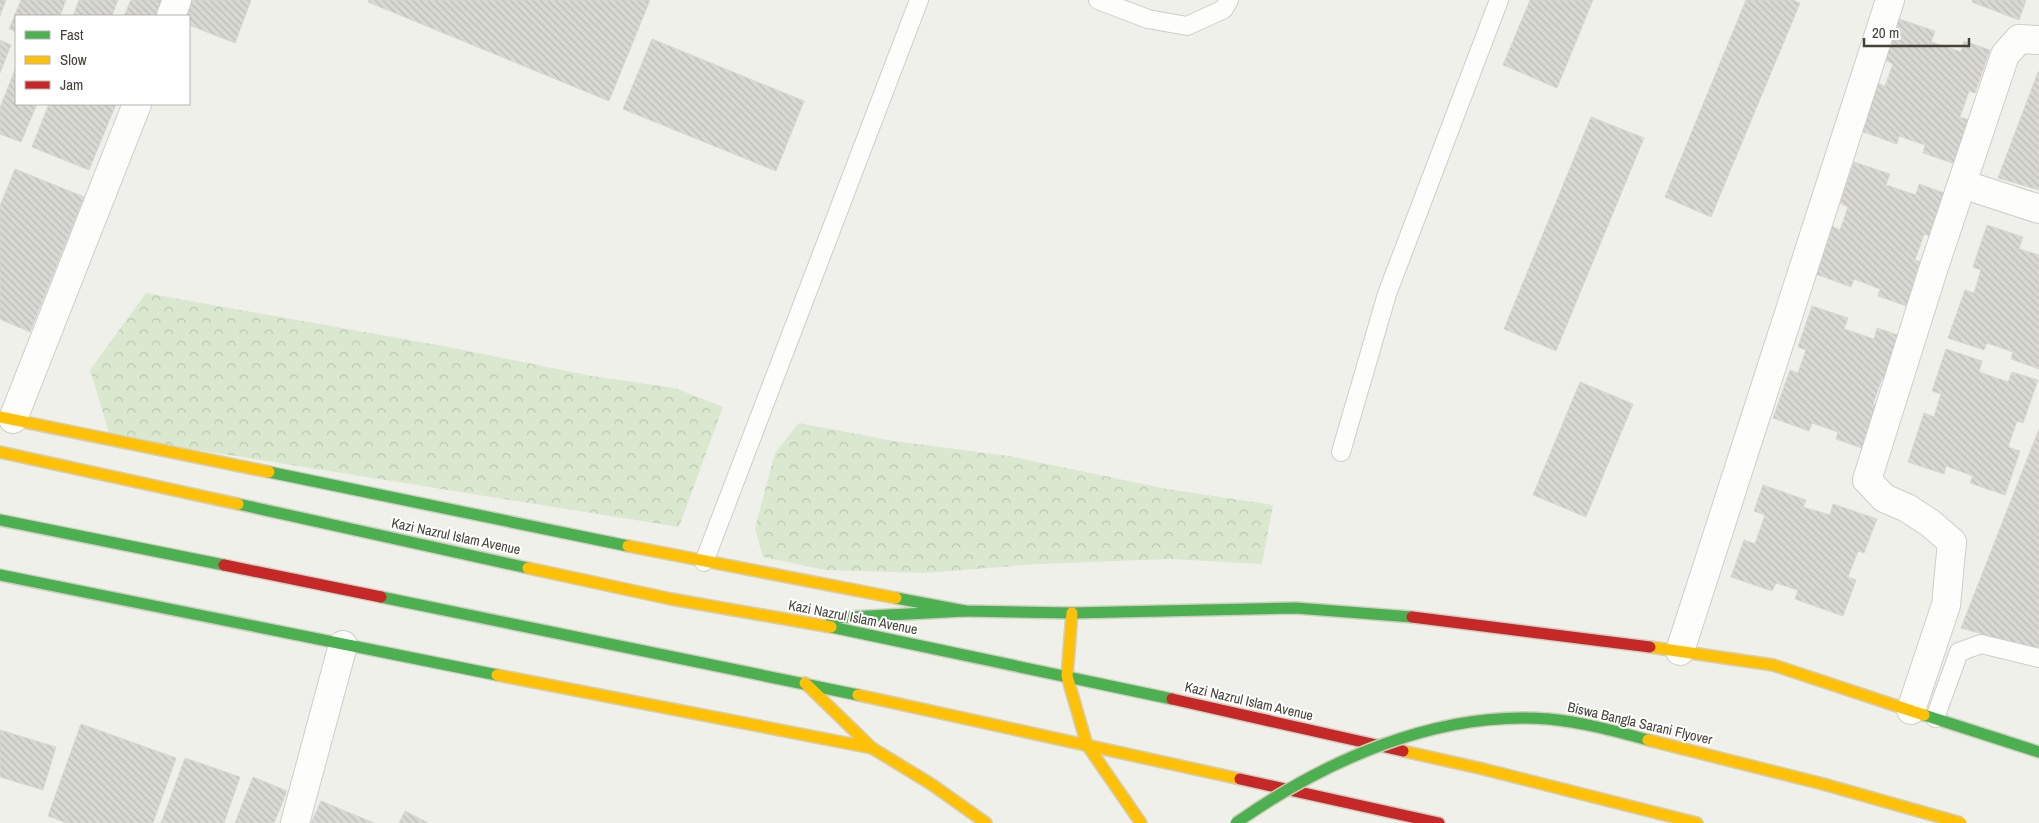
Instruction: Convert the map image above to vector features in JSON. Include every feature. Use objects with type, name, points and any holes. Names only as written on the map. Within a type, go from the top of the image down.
[{"type":"main road","points":[[6,418],[704,562],[965,610]]},
{"type":"main road","name":"Kazi Nazrul Islam Avenue","points":[[0,452],[671,599],[795,620],[1066,676],[1479,768],[1697,823]]},
{"type":"main road","points":[[0,520],[805,683],[1439,823]]},
{"type":"main road","points":[[0,575],[872,748]]},
{"type":"main road","points":[[795,620],[965,610],[1072,613],[1296,608],[1430,618],[1772,665],[2039,752]]},
{"type":"main road","points":[[1072,613],[1066,676],[1087,745],[1141,823]]},
{"type":"main road","points":[[805,683],[872,748],[931,784],[986,823]]},
{"type":"main road","name":"Biswa Bangla Sarani Flyover","points":[[1236,823],[1256,808],[1302,780],[1358,754],[1441,728],[1483,720],[1527,718],[1572,720],[1801,778],[1961,823]]},
{"type":"street","points":[[171,15],[177,0]]},
{"type":"street","points":[[1680,651],[1890,0]]},
{"type":"street","points":[[1923,714],[1946,605],[1952,542],[1930,522],[1907,508],[1884,498],[1867,480],[2005,55],[2020,39],[2039,40]]},
{"type":"street","points":[[6,418],[136,105]]},
{"type":"street","points":[[1962,184],[2039,209]]},
{"type":"street","points":[[295,823],[342,644]]},
{"type":"lane","points":[[704,562],[920,0]]},
{"type":"lane","points":[[1098,0],[1148,18],[1187,26],[1224,9],[1229,0]]},
{"type":"lane","points":[[1342,452],[1388,294],[1499,0]]},
{"type":"lane","points":[[1923,714],[1959,652],[1981,644],[2039,658]]},
{"type":"green space","points":[[146,293],[443,346],[592,376],[675,388],[723,407],[679,527],[110,436],[90,370]]},
{"type":"green space","points":[[799,423],[894,441],[1009,456],[1167,489],[1273,505],[1262,564],[1170,559],[1039,564],[924,573],[826,570],[763,557],[755,528],[775,453]]},
{"type":"building","points":[[0,0],[6,0],[0,16]]},
{"type":"building","points":[[21,0],[66,0],[60,15],[15,15],[15,32],[9,29]]},
{"type":"building","points":[[79,0],[118,0],[112,15],[73,15]]},
{"type":"building","points":[[131,0],[167,0],[161,15],[124,15]]},
{"type":"building","points":[[184,0],[251,0],[235,43],[190,25],[190,15],[177,15]]},
{"type":"building","points":[[369,0],[650,0],[609,101],[368,2]]},
{"type":"building","points":[[1530,0],[1593,0],[1557,88],[1503,65]]},
{"type":"building","points":[[1746,0],[1793,0],[1800,3],[1711,217],[1665,197]]},
{"type":"building","points":[[1973,0],[2026,0],[2019,20],[1972,2]]},
{"type":"building","points":[[1899,19],[1935,31],[1931,42],[1961,52],[1964,41],[1990,50],[1975,93],[1969,91],[1960,117],[1972,121],[1958,165],[1923,153],[1925,145],[1899,136],[1897,144],[1861,131],[1877,83],[1885,86],[1893,64],[1885,60]]},
{"type":"building","points":[[652,39],[804,101],[776,171],[623,109]]},
{"type":"building","points":[[0,40],[11,45],[0,73]]},
{"type":"building","points":[[15,70],[15,105],[37,105],[21,142],[0,134],[0,108]]},
{"type":"building","points":[[2039,72],[2039,190],[1998,178]]},
{"type":"building","points":[[49,105],[116,105],[89,170],[32,147]]},
{"type":"building","points":[[1591,117],[1644,138],[1556,351],[1504,329]]},
{"type":"building","points":[[1854,162],[1890,174],[1886,185],[1916,195],[1919,184],[1944,193],[1930,236],[1924,234],[1915,260],[1927,264],[1912,308],[1878,296],[1880,289],[1854,279],[1851,287],[1816,274],[1832,226],[1840,230],[1848,207],[1840,203]]},
{"type":"building","points":[[15,169],[84,197],[30,332],[0,319],[0,206]]},
{"type":"building","points":[[1987,225],[2023,237],[2019,249],[2039,255],[2039,369],[2011,359],[2013,352],[1987,343],[1984,350],[1948,338],[1965,290],[1974,293],[1981,270],[1973,267]]},
{"type":"building","points":[[1812,306],[1848,318],[1844,329],[1874,339],[1877,328],[1903,337],[1888,380],[1882,378],[1873,404],[1885,408],[1870,451],[1836,439],[1838,432],[1812,423],[1809,431],[1773,418],[1790,370],[1798,373],[1806,350],[1798,347]]},
{"type":"building","points":[[1946,349],[1982,361],[1979,372],[2008,382],[2012,372],[2038,380],[2023,423],[2017,421],[2008,447],[2020,451],[2005,495],[1970,483],[1973,476],[1946,466],[1944,474],[1908,462],[1924,413],[1934,417],[1941,394],[1932,391]]},
{"type":"building","points":[[1580,382],[1633,404],[1586,517],[1533,495]]},
{"type":"building","points":[[2039,429],[2039,650],[1961,628]]},
{"type":"building","points":[[1763,485],[1806,500],[1803,507],[1830,515],[1833,504],[1877,519],[1864,553],[1858,551],[1848,577],[1856,580],[1843,616],[1795,599],[1798,590],[1776,583],[1772,591],[1731,577],[1744,540],[1755,544],[1765,515],[1754,511]]},
{"type":"building","points":[[81,724],[176,758],[153,823],[67,823],[48,816]]},
{"type":"building","points":[[0,730],[56,747],[43,790],[0,777]]},
{"type":"building","points":[[185,758],[240,777],[224,823],[161,823]]},
{"type":"building","points":[[253,777],[287,791],[274,823],[235,823]]},
{"type":"building","points":[[321,801],[374,823],[311,823]]},
{"type":"building","points":[[405,811],[428,823],[399,823]]},
{"type":"traffic: fast","points":[[269,472],[628,546]]},
{"type":"traffic: fast","points":[[238,504],[528,568]]},
{"type":"traffic: fast","points":[[0,520],[224,565]]},
{"type":"traffic: fast","points":[[0,575],[497,675]]},
{"type":"traffic: fast","points":[[381,597],[858,695]]},
{"type":"traffic: fast","points":[[896,598],[965,611],[1072,613],[1296,608],[1412,617]]},
{"type":"traffic: fast","points":[[831,618],[965,611]]},
{"type":"traffic: fast","points":[[831,627],[1172,699]]},
{"type":"traffic: fast","points":[[1924,715],[2039,752]]},
{"type":"traffic: fast","points":[[1236,823],[1270,800],[1344,760],[1383,744],[1465,723],[1506,718],[1561,720],[1648,740]]},
{"type":"traffic: slow","points":[[0,417],[269,472]]},
{"type":"traffic: slow","points":[[0,452],[238,504]]},
{"type":"traffic: slow","points":[[628,546],[896,598]]},
{"type":"traffic: slow","points":[[528,568],[671,599],[831,627]]},
{"type":"traffic: slow","points":[[1072,613],[1067,676],[1087,745],[1141,823]]},
{"type":"traffic: slow","points":[[1650,647],[1773,665],[1924,715]]},
{"type":"traffic: slow","points":[[497,675],[872,748]]},
{"type":"traffic: slow","points":[[805,683],[872,748],[931,784],[986,823]]},
{"type":"traffic: slow","points":[[858,695],[1240,779]]},
{"type":"traffic: slow","points":[[1648,740],[1823,784],[1961,823]]},
{"type":"traffic: slow","points":[[1403,751],[1479,768],[1697,823]]},
{"type":"traffic: jam","points":[[224,565],[381,597]]},
{"type":"traffic: jam","points":[[1412,617],[1650,647]]},
{"type":"traffic: jam","points":[[1172,699],[1403,751]]},
{"type":"traffic: jam","points":[[1240,779],[1439,823]]}]
